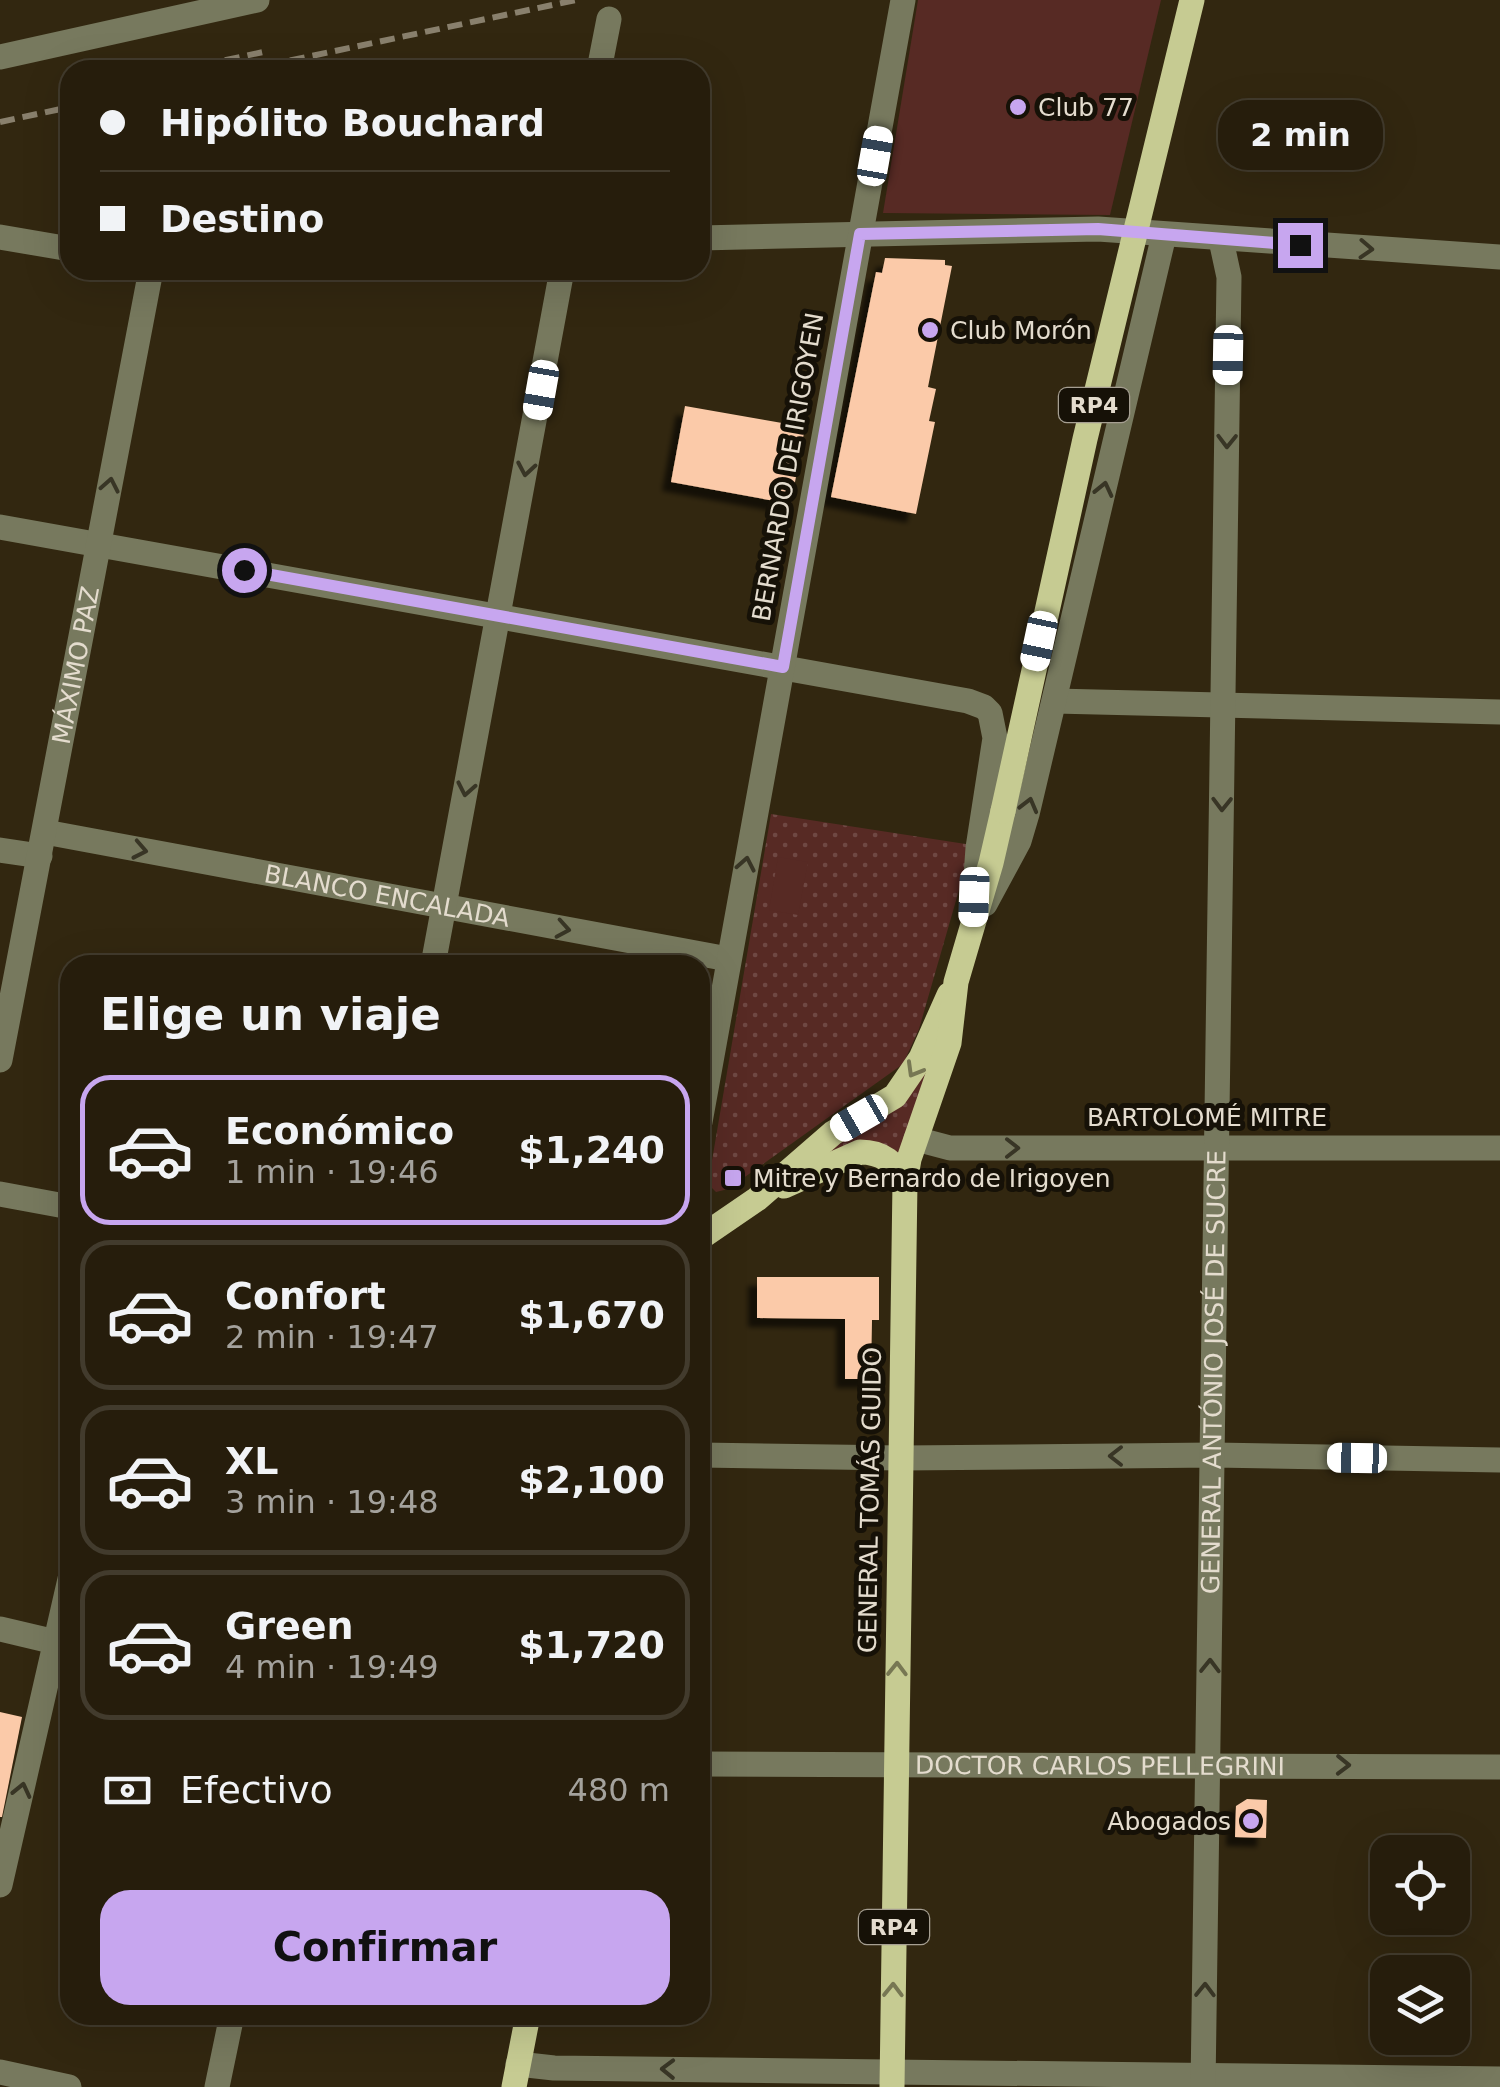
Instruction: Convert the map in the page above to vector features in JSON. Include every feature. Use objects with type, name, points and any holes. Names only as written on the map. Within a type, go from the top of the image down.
[{"type":"main road","points":[[1152,234],[1194,0]]},
{"type":"main road","name":"GENERAL TOMÁS GUIDO","points":[[892,2080],[904,1182],[949,1043],[956,982],[1003,811],[1085,439],[1194,0]]},
{"type":"main road","name":"RP4","points":[[710,1231],[757,1199],[825,1139],[884,1103],[905,1085],[956,982]]},
{"type":"main road","points":[[757,1199],[860,1152],[874,1152],[892,1163],[904,1182]]},
{"type":"main road","points":[[516,2076],[526,2025]]},
{"type":"street","points":[[0,57],[205,5],[256,0]]},
{"type":"street","name":"BERNARDO DE IRIGOYEN","points":[[710,1064],[904,0]]},
{"type":"street","points":[[601,60],[609,19]]},
{"type":"street","points":[[710,238],[1098,229],[1500,257]]},
{"type":"street","name":"GENERAL TOMÁS GUIDO","points":[[974,925],[1018,841],[1055,702],[1152,234]]},
{"type":"street","points":[[0,236],[60,247]]},
{"type":"street","name":"GENERAL ANTÓNIO JOSÉ DE SUCRE","points":[[1204,2081],[1230,277],[1221,240]]},
{"type":"street","name":"MÁXIMO PAZ","points":[[0,1060],[149,280]]},
{"type":"street","points":[[435,955],[560,280]]},
{"type":"street","points":[[0,527],[783,667]]},
{"type":"street","name":"GENERAL TOMÁS GUIDO","points":[[783,667],[968,701],[990,714],[994,738],[975,868],[974,925]]},
{"type":"street","points":[[1055,702],[1500,712]]},
{"type":"street","name":"BLANCO ENCALADA","points":[[0,850],[42,844],[443,907],[701,955]]},
{"type":"street","name":"BLANCO ENCALADA","points":[[710,957],[728,960]]},
{"type":"street","name":"BARTOLOMÉ MITRE","points":[[916,1139],[950,1148],[1500,1148]]},
{"type":"street","points":[[0,1194],[60,1205]]},
{"type":"street","points":[[710,1455],[1214,1455],[1500,1460]]},
{"type":"street","points":[[0,1630],[60,1642]]},
{"type":"street","points":[[0,1886],[60,1655]]},
{"type":"street","name":"DOCTOR CARLOS PELLEGRINI","points":[[710,1764],[1500,1767]]},
{"type":"street","points":[[217,2087],[230,2025]]},
{"type":"street","points":[[516,2076],[554,2068],[892,2080],[1500,2079]]},
{"type":"street","points":[[0,2072],[69,2087]]},
{"type":"shaded area","name":"Club 77","points":[[918,0],[1161,0],[1110,215],[883,213]]},
{"type":"shaded area","points":[[771,814],[972,845],[919,1029],[903,1064],[728,1189],[716,1192],[710,1186]]},
{"type":"shaded area","points":[[778,857],[808,862],[798,915],[769,910]]},
{"type":"shaded area","points":[[930,1060],[901,1162],[812,1165]]},
{"type":"building","points":[[885,258],[945,260],[945,265],[952,266],[928,387],[936,389],[929,421],[935,422],[916,514],[831,497],[876,272],[882,273]]},
{"type":"building","points":[[685,406],[805,427],[791,504],[671,482]]},
{"type":"building","points":[[757,1277],[879,1277],[879,1320],[872,1320],[871,1379],[845,1379],[845,1319],[757,1318]]},
{"type":"building","points":[[0,1712],[22,1717],[2,1817],[0,1817]]},
{"type":"building","name":"Abogados","points":[[1247,1799],[1267,1800],[1266,1838],[1235,1837],[1236,1806]]},
{"type":"railway","points":[[292,60],[576,0]]},
{"type":"railway","points":[[226,60],[263,52]]},
{"type":"railway","points":[[0,122],[60,109]]},
{"type":"place","name":"Club 77","points":[[1018,107]]},
{"type":"place","name":"Club Morón","points":[[930,330]]},
{"type":"place","name":"Mitre y Bernardo de Irigoyen","points":[[733,1178]]},
{"type":"place","name":"Abogados","points":[[1251,1821]]},
{"type":"route","points":[[244,570],[783,667],[860,234],[1098,229],[1300,245]]}]
